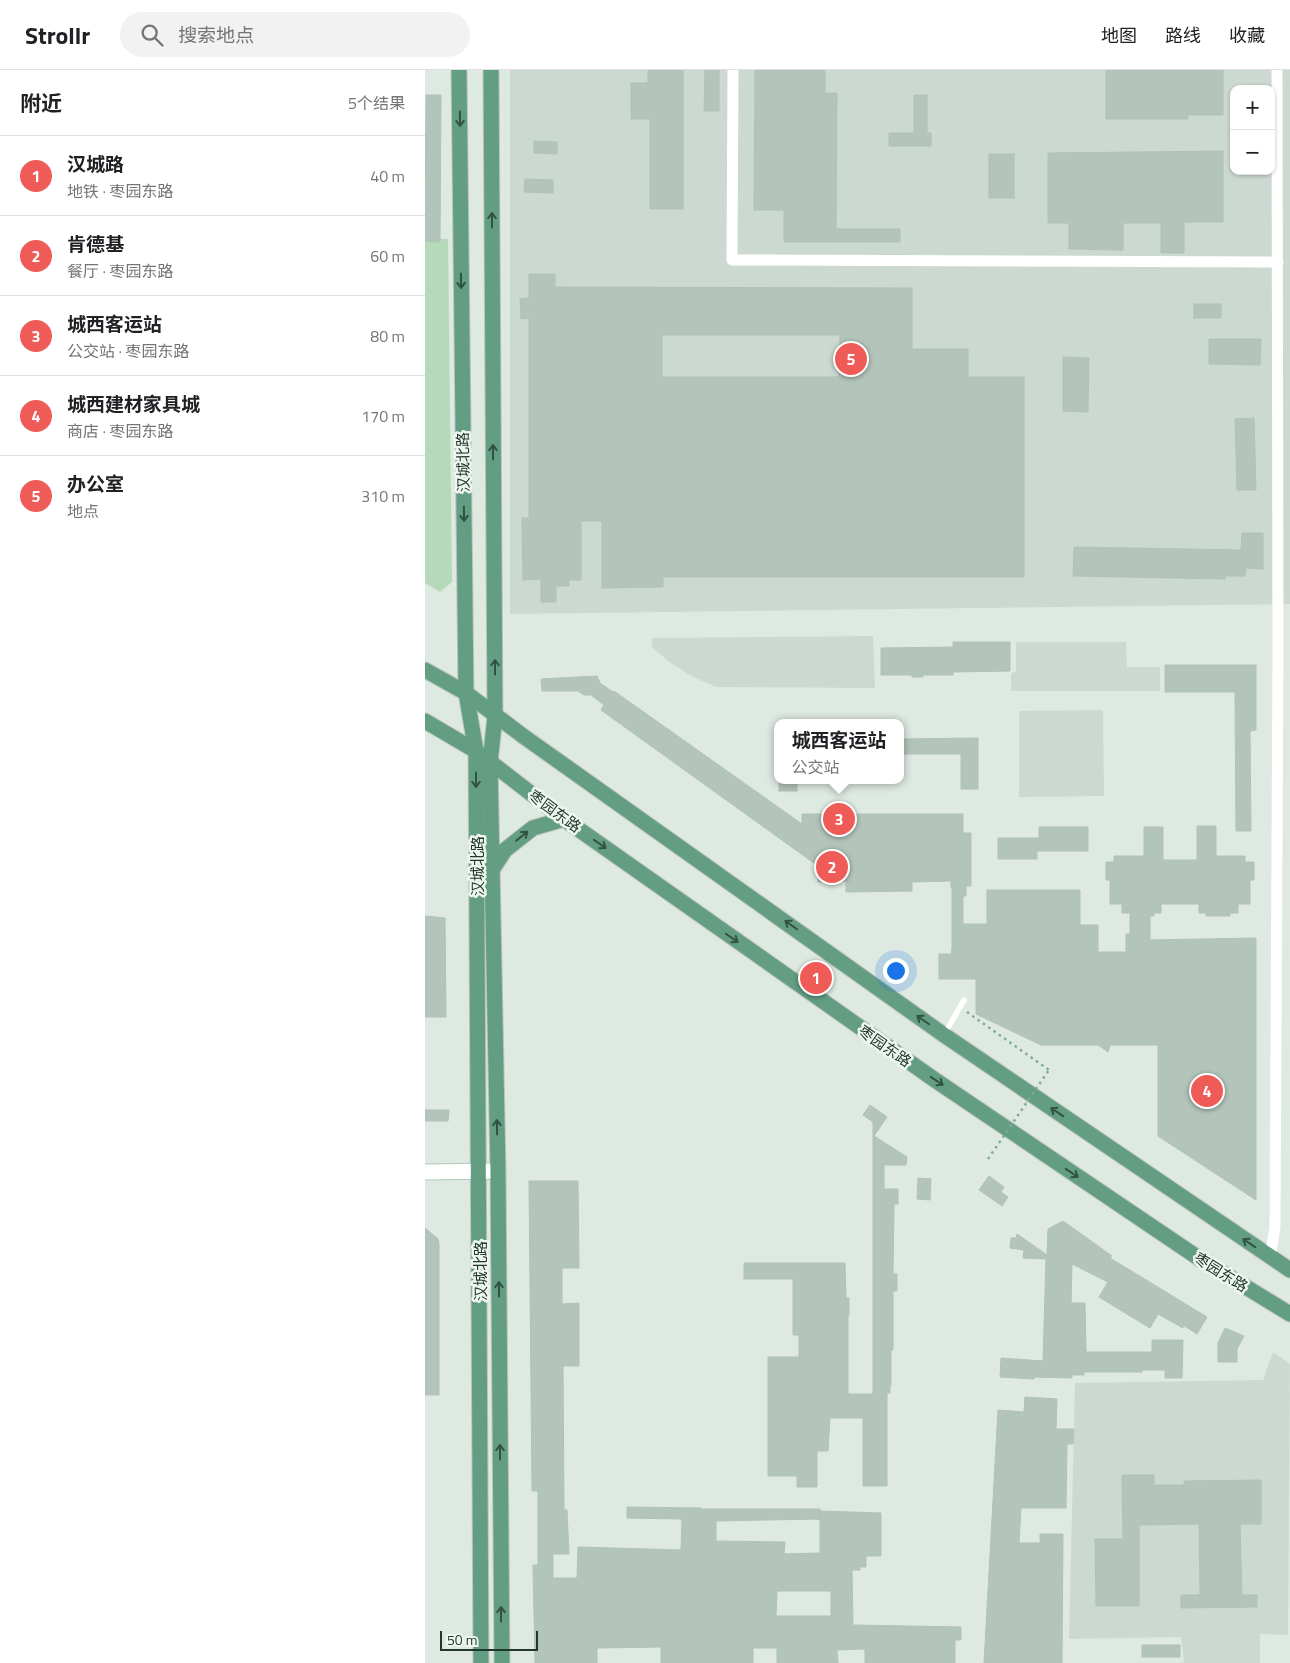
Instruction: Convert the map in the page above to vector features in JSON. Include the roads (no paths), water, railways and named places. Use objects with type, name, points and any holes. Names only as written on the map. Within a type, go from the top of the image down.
[{"type":"main road","name":"汉城北路","points":[[459,70],[466,693],[476,751],[481,1663]]},
{"type":"main road","name":"汉城北路","points":[[491,70],[495,716],[490,763],[498,1171],[502,1663]]},
{"type":"main road","points":[[425,670],[466,693],[495,716],[944,1035],[1290,1270]]},
{"type":"main road","name":"枣园东路","points":[[425,721],[476,751],[564,819],[935,1080],[1200,1259],[1290,1314]]},
{"type":"main road","points":[[492,870],[505,850],[533,828],[564,819]]},
{"type":"street","points":[[733,70],[732,260],[1278,262]]},
{"type":"street","points":[[1270,1257],[1275,1228],[1278,655],[1277,70]]},
{"type":"street","points":[[1278,655],[1290,655]]},
{"type":"street","points":[[425,1172],[498,1171]]},
{"type":"lane","points":[[944,1035],[965,1000]]},
{"type":"place","name":"办公室","points":[[851,359]]},
{"type":"place","name":"城西客运站","points":[[839,819]]},
{"type":"place","name":"肯德基","points":[[832,867]]},
{"type":"place","name":"汉城路","points":[[816,978]]},
{"type":"place","name":"城西建材家具城","points":[[1207,1091]]}]
